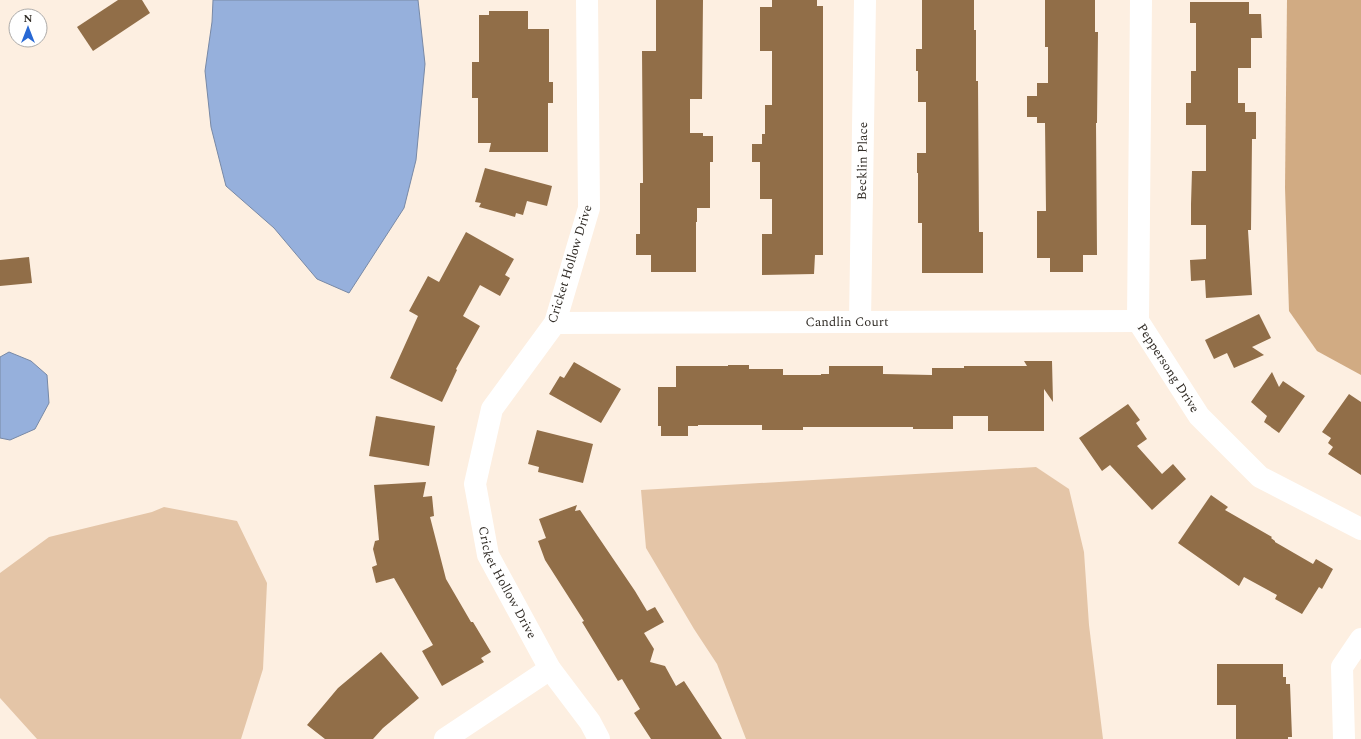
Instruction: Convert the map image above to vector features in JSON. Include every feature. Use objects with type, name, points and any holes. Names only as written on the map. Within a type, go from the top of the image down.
[{"type":"street","name":"Cricket Hollow Drive","points":[[587,0],[589,208],[555,323],[492,409],[475,484],[488,555],[550,669],[590,722],[599,739]]},
{"type":"street","name":"Becklin Place","points":[[860,322],[865,0]]},
{"type":"street","name":"Peppersong Drive","points":[[1140,0],[1138,321],[1199,416],[1260,477],[1361,529]]},
{"type":"street","name":"Candlin Court","points":[[555,323],[1138,321]]},
{"type":"street","points":[[1344,739],[1342,667],[1361,639]]},
{"type":"street","points":[[446,739],[550,669]]},
{"type":"shaded area","points":[[1287,0],[1361,0],[1361,375],[1317,351],[1289,311],[1285,188]]},
{"type":"shaded area","points":[[1036,467],[1069,489],[1084,552],[1089,625],[1103,739],[746,739],[717,664],[694,629],[646,548],[641,490]]},
{"type":"shaded area","points":[[164,507],[237,521],[267,583],[263,669],[241,739],[37,739],[0,698],[0,573],[49,537],[152,512]]},
{"type":"water","points":[[213,0],[418,0],[425,64],[416,160],[404,208],[349,293],[317,279],[274,228],[226,186],[211,127],[205,71],[212,22]]},
{"type":"water","points":[[9,352],[31,361],[47,375],[49,403],[35,429],[10,440],[0,438],[0,357]]},
{"type":"building","points":[[118,0],[142,0],[150,13],[93,51],[77,27]]},
{"type":"building","points":[[656,0],[703,0],[702,99],[690,99],[690,133],[703,133],[703,136],[713,136],[713,162],[710,162],[710,208],[697,208],[696,272],[651,272],[651,255],[636,255],[636,234],[640,234],[640,183],[643,183],[642,51],[656,51]]},
{"type":"building","points":[[772,0],[817,0],[817,6],[823,6],[823,255],[815,255],[814,274],[762,275],[762,234],[772,234],[772,199],[760,199],[760,162],[752,162],[752,144],[762,144],[762,134],[765,134],[765,105],[772,105],[772,51],[760,51],[760,7],[772,7]]},
{"type":"building","points":[[922,0],[974,0],[974,30],[976,30],[976,81],[978,81],[979,232],[983,232],[983,273],[922,273],[922,223],[918,223],[917,153],[926,153],[926,102],[918,102],[916,49],[922,49]]},
{"type":"building","points":[[1045,0],[1095,0],[1095,32],[1098,32],[1096,123],[1097,255],[1083,255],[1083,272],[1050,272],[1050,258],[1037,258],[1037,211],[1046,211],[1045,123],[1037,123],[1037,117],[1027,117],[1027,96],[1037,96],[1037,83],[1048,83],[1048,47],[1045,47]]},
{"type":"building","points":[[1190,2],[1249,2],[1249,14],[1261,14],[1262,38],[1251,38],[1251,68],[1238,68],[1238,103],[1245,103],[1245,112],[1256,112],[1256,139],[1252,139],[1251,230],[1248,230],[1252,295],[1206,298],[1205,280],[1191,281],[1190,260],[1206,259],[1206,225],[1191,225],[1191,204],[1192,171],[1206,171],[1206,125],[1186,125],[1186,103],[1191,103],[1191,71],[1196,71],[1196,23],[1190,23]]},
{"type":"building","points":[[489,11],[528,11],[528,29],[549,29],[549,82],[553,82],[553,103],[548,103],[548,152],[489,152],[491,143],[478,143],[478,98],[472,98],[472,62],[479,62],[479,15],[489,15]]},
{"type":"building","points":[[485,168],[552,186],[547,206],[527,201],[523,215],[516,213],[515,217],[479,207],[481,203],[475,202]]},
{"type":"building","points":[[466,232],[514,259],[505,275],[510,278],[500,296],[480,285],[463,316],[480,326],[456,369],[457,370],[442,402],[390,378],[418,316],[409,311],[428,276],[439,282]]},
{"type":"building","points":[[29,257],[32,283],[0,286],[0,260]]},
{"type":"building","points":[[1259,314],[1271,338],[1252,347],[1264,355],[1234,368],[1227,353],[1214,359],[1205,340]]},
{"type":"building","points":[[1024,361],[1052,361],[1053,402],[1044,389],[1044,431],[988,431],[988,416],[953,416],[953,429],[913,429],[913,427],[803,427],[803,430],[762,430],[762,425],[698,425],[688,426],[688,436],[661,436],[661,426],[658,426],[658,387],[676,387],[676,366],[749,365],[749,369],[783,369],[783,375],[821,375],[829,374],[829,366],[883,366],[883,374],[932,375],[932,368],[964,368],[964,366],[1027,366]]},
{"type":"building","points":[[574,362],[621,389],[601,423],[549,394],[560,376],[564,378]]},
{"type":"building","points":[[1272,372],[1279,387],[1283,381],[1305,396],[1279,433],[1264,422],[1267,416],[1251,402]]},
{"type":"building","points":[[1349,394],[1361,402],[1361,475],[1328,454],[1333,447],[1328,443],[1331,438],[1322,432]]},
{"type":"building","points":[[1128,404],[1140,420],[1136,423],[1147,439],[1137,446],[1162,474],[1173,464],[1186,479],[1152,510],[1110,465],[1102,471],[1079,438]]},
{"type":"building","points":[[376,416],[435,426],[429,466],[369,456]]},
{"type":"building","points":[[537,430],[593,444],[583,483],[538,472],[539,467],[528,464]]},
{"type":"building","points":[[426,482],[423,497],[432,496],[434,516],[430,517],[446,579],[471,622],[473,622],[491,652],[481,658],[484,662],[442,686],[422,651],[433,645],[394,578],[376,583],[372,567],[377,565],[373,549],[375,541],[379,540],[374,485]]},
{"type":"building","points":[[1211,495],[1228,507],[1225,510],[1272,537],[1271,538],[1275,542],[1313,564],[1316,559],[1333,569],[1322,589],[1319,587],[1302,614],[1275,599],[1277,595],[1244,577],[1239,586],[1178,543]]},
{"type":"building","points":[[577,505],[575,511],[580,510],[647,611],[655,607],[664,622],[644,633],[654,649],[650,662],[665,666],[676,686],[684,681],[722,739],[651,739],[634,713],[640,709],[622,679],[618,681],[582,622],[584,621],[545,560],[538,541],[546,538],[539,519]]},
{"type":"building","points":[[381,652],[419,698],[383,728],[373,739],[325,739],[307,725],[338,688]]},
{"type":"building","points":[[1217,664],[1283,664],[1283,677],[1286,677],[1286,684],[1290,684],[1292,737],[1288,737],[1288,739],[1236,739],[1236,705],[1217,705]]}]
